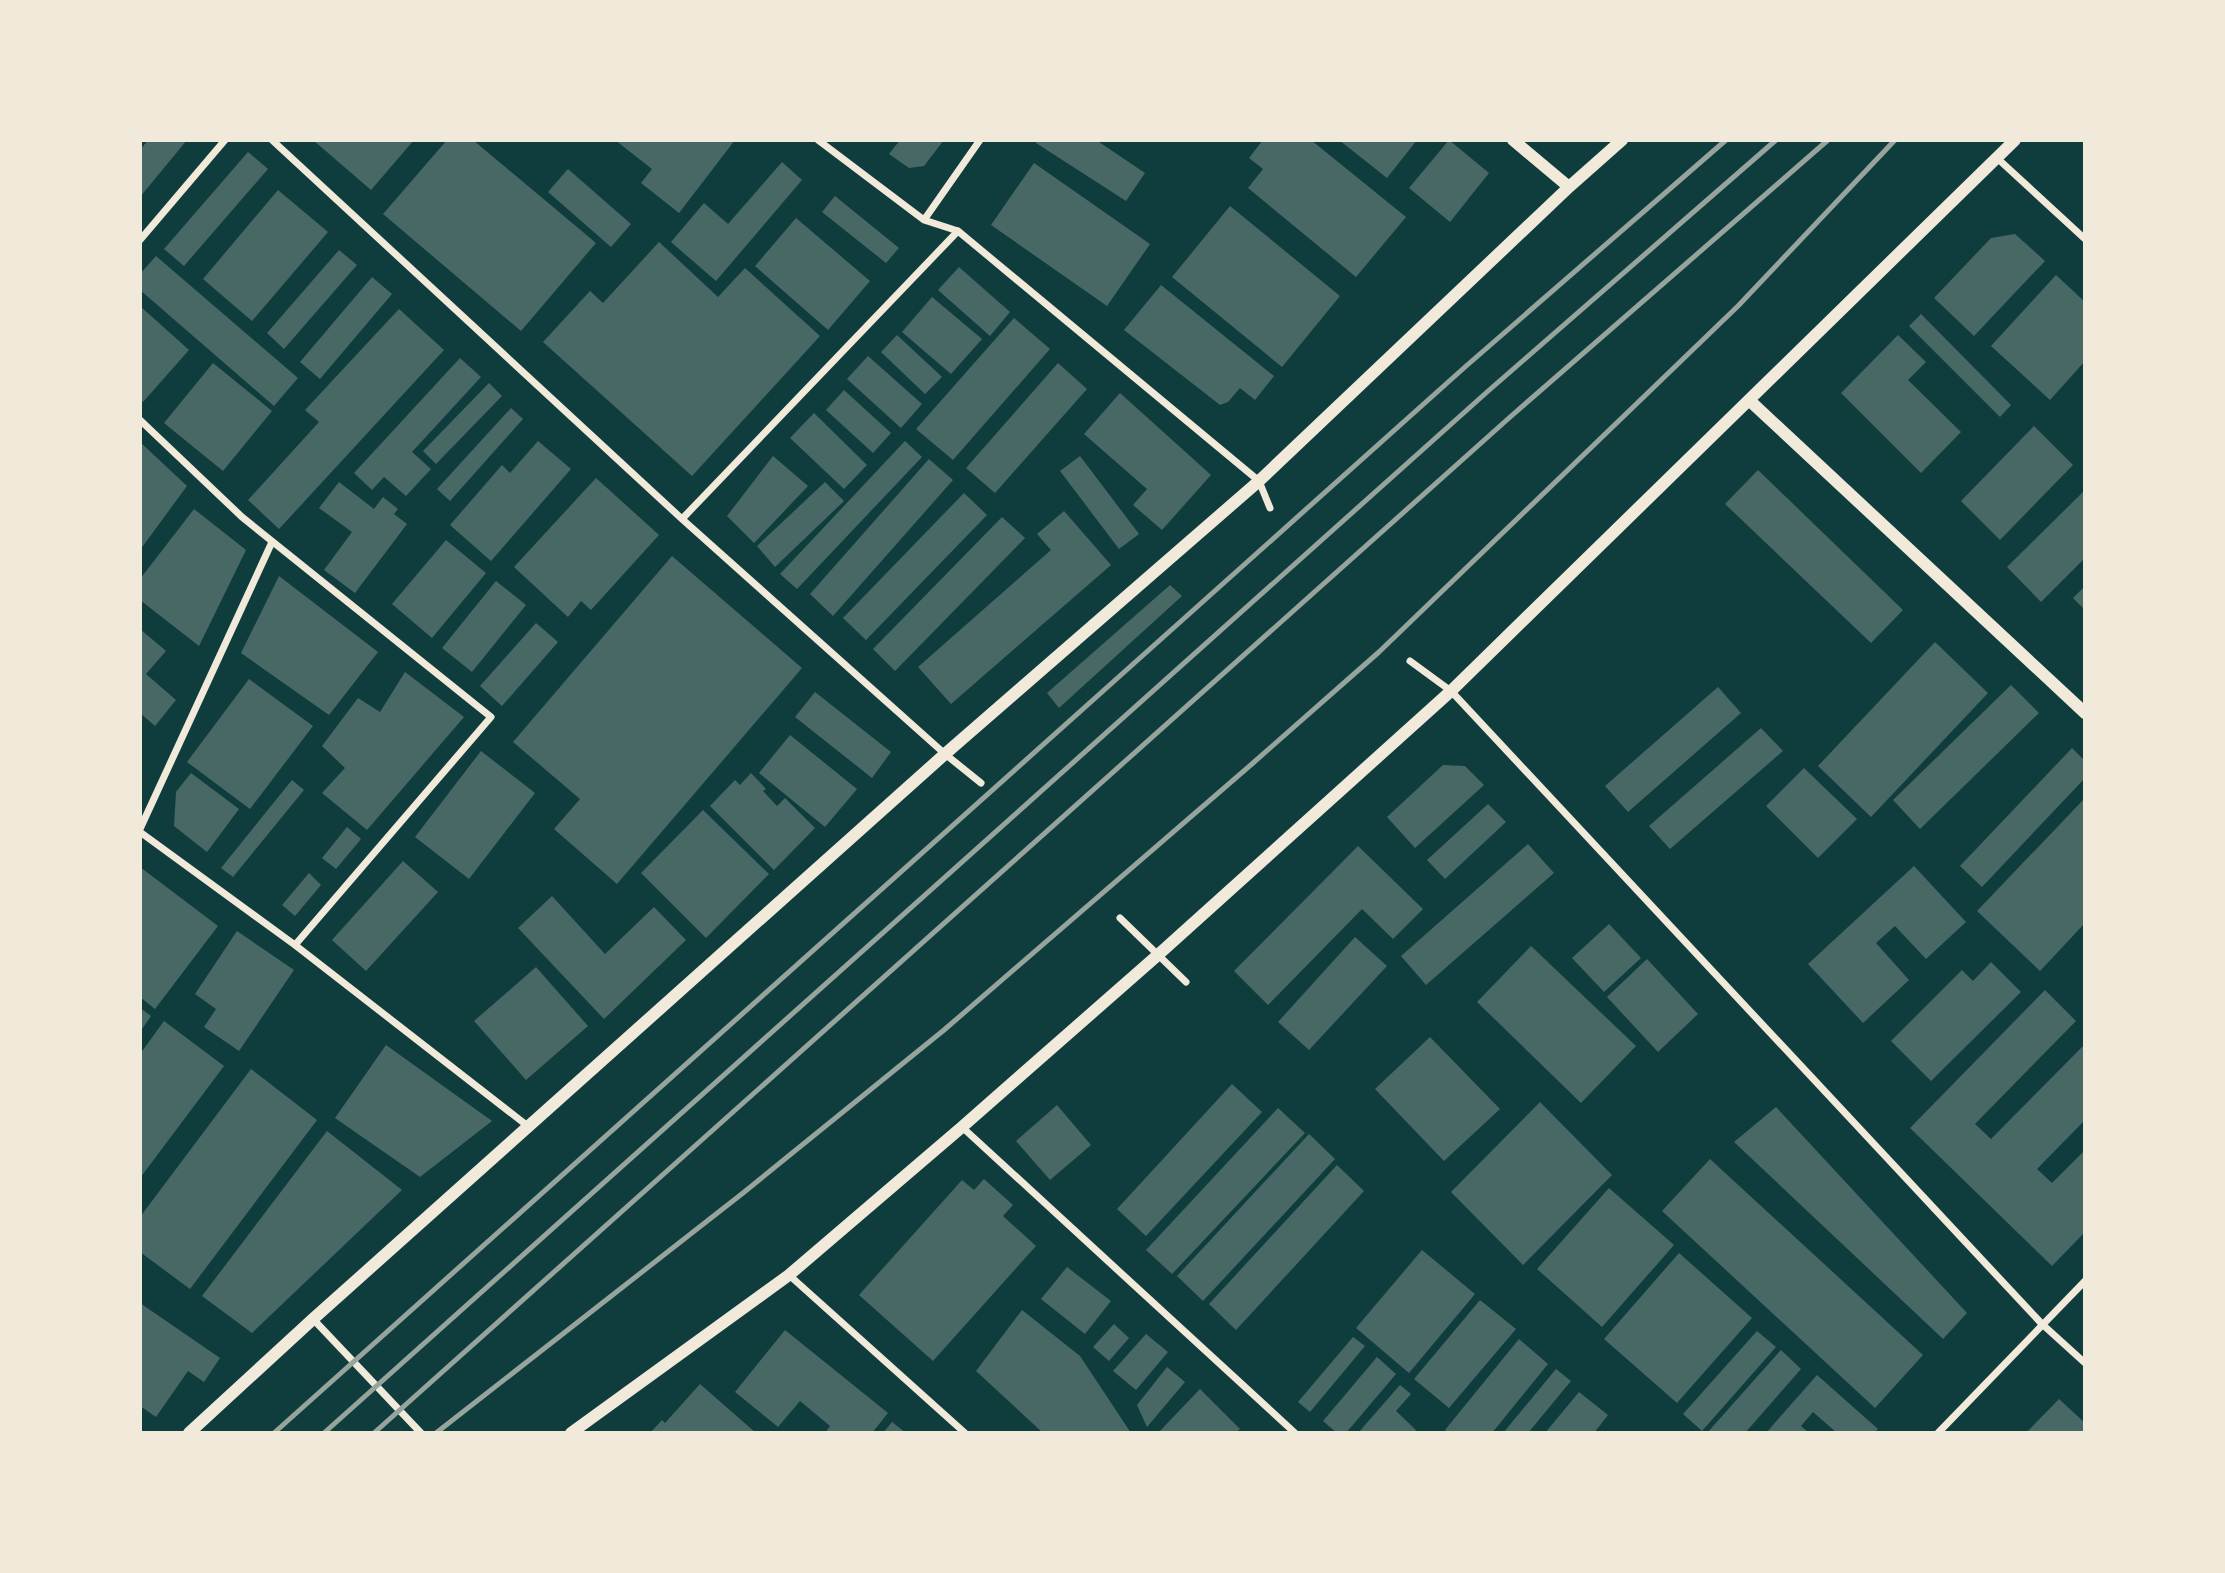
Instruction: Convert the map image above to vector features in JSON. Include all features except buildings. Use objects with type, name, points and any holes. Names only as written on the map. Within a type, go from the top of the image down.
[{"type":"street","points":[[140,240],[225,140]]},
{"type":"street","points":[[272,140],[682,519],[981,783]]},
{"type":"street","points":[[818,140],[924,220],[958,230],[1259,481],[1270,508]]},
{"type":"street","points":[[924,220],[980,140]]},
{"type":"street","points":[[1513,140],[1569,187]]},
{"type":"street","points":[[189,1433],[945,754],[1259,481],[1622,140]]},
{"type":"street","points":[[571,1433],[789,1275],[962,1128],[1159,954],[1451,691],[2015,140]]},
{"type":"street","points":[[1997,158],[2085,239]]},
{"type":"street","points":[[682,519],[958,230]]},
{"type":"street","points":[[1749,400],[2085,713]]},
{"type":"street","points":[[140,420],[242,517],[491,717],[295,945]]},
{"type":"street","points":[[272,542],[140,830],[295,945],[528,1127]]},
{"type":"street","points":[[1410,661],[1451,691],[2042,1324],[2085,1363]]},
{"type":"street","points":[[1120,918],[1186,982]]},
{"type":"street","points":[[962,1128],[1295,1433]]},
{"type":"street","points":[[789,1275],[965,1433]]},
{"type":"street","points":[[1938,1433],[2085,1281]]},
{"type":"street","points":[[313,1319],[421,1433]]},
{"type":"railway","points":[[274,1433],[1465,367],[1726,140]]},
{"type":"railway","points":[[324,1433],[1487,392],[1776,140]]},
{"type":"railway","points":[[374,1433],[1509,418],[1828,140]]},
{"type":"railway","points":[[436,1433],[743,1193],[944,1030],[1379,652],[1738,306],[1895,140]]}]
